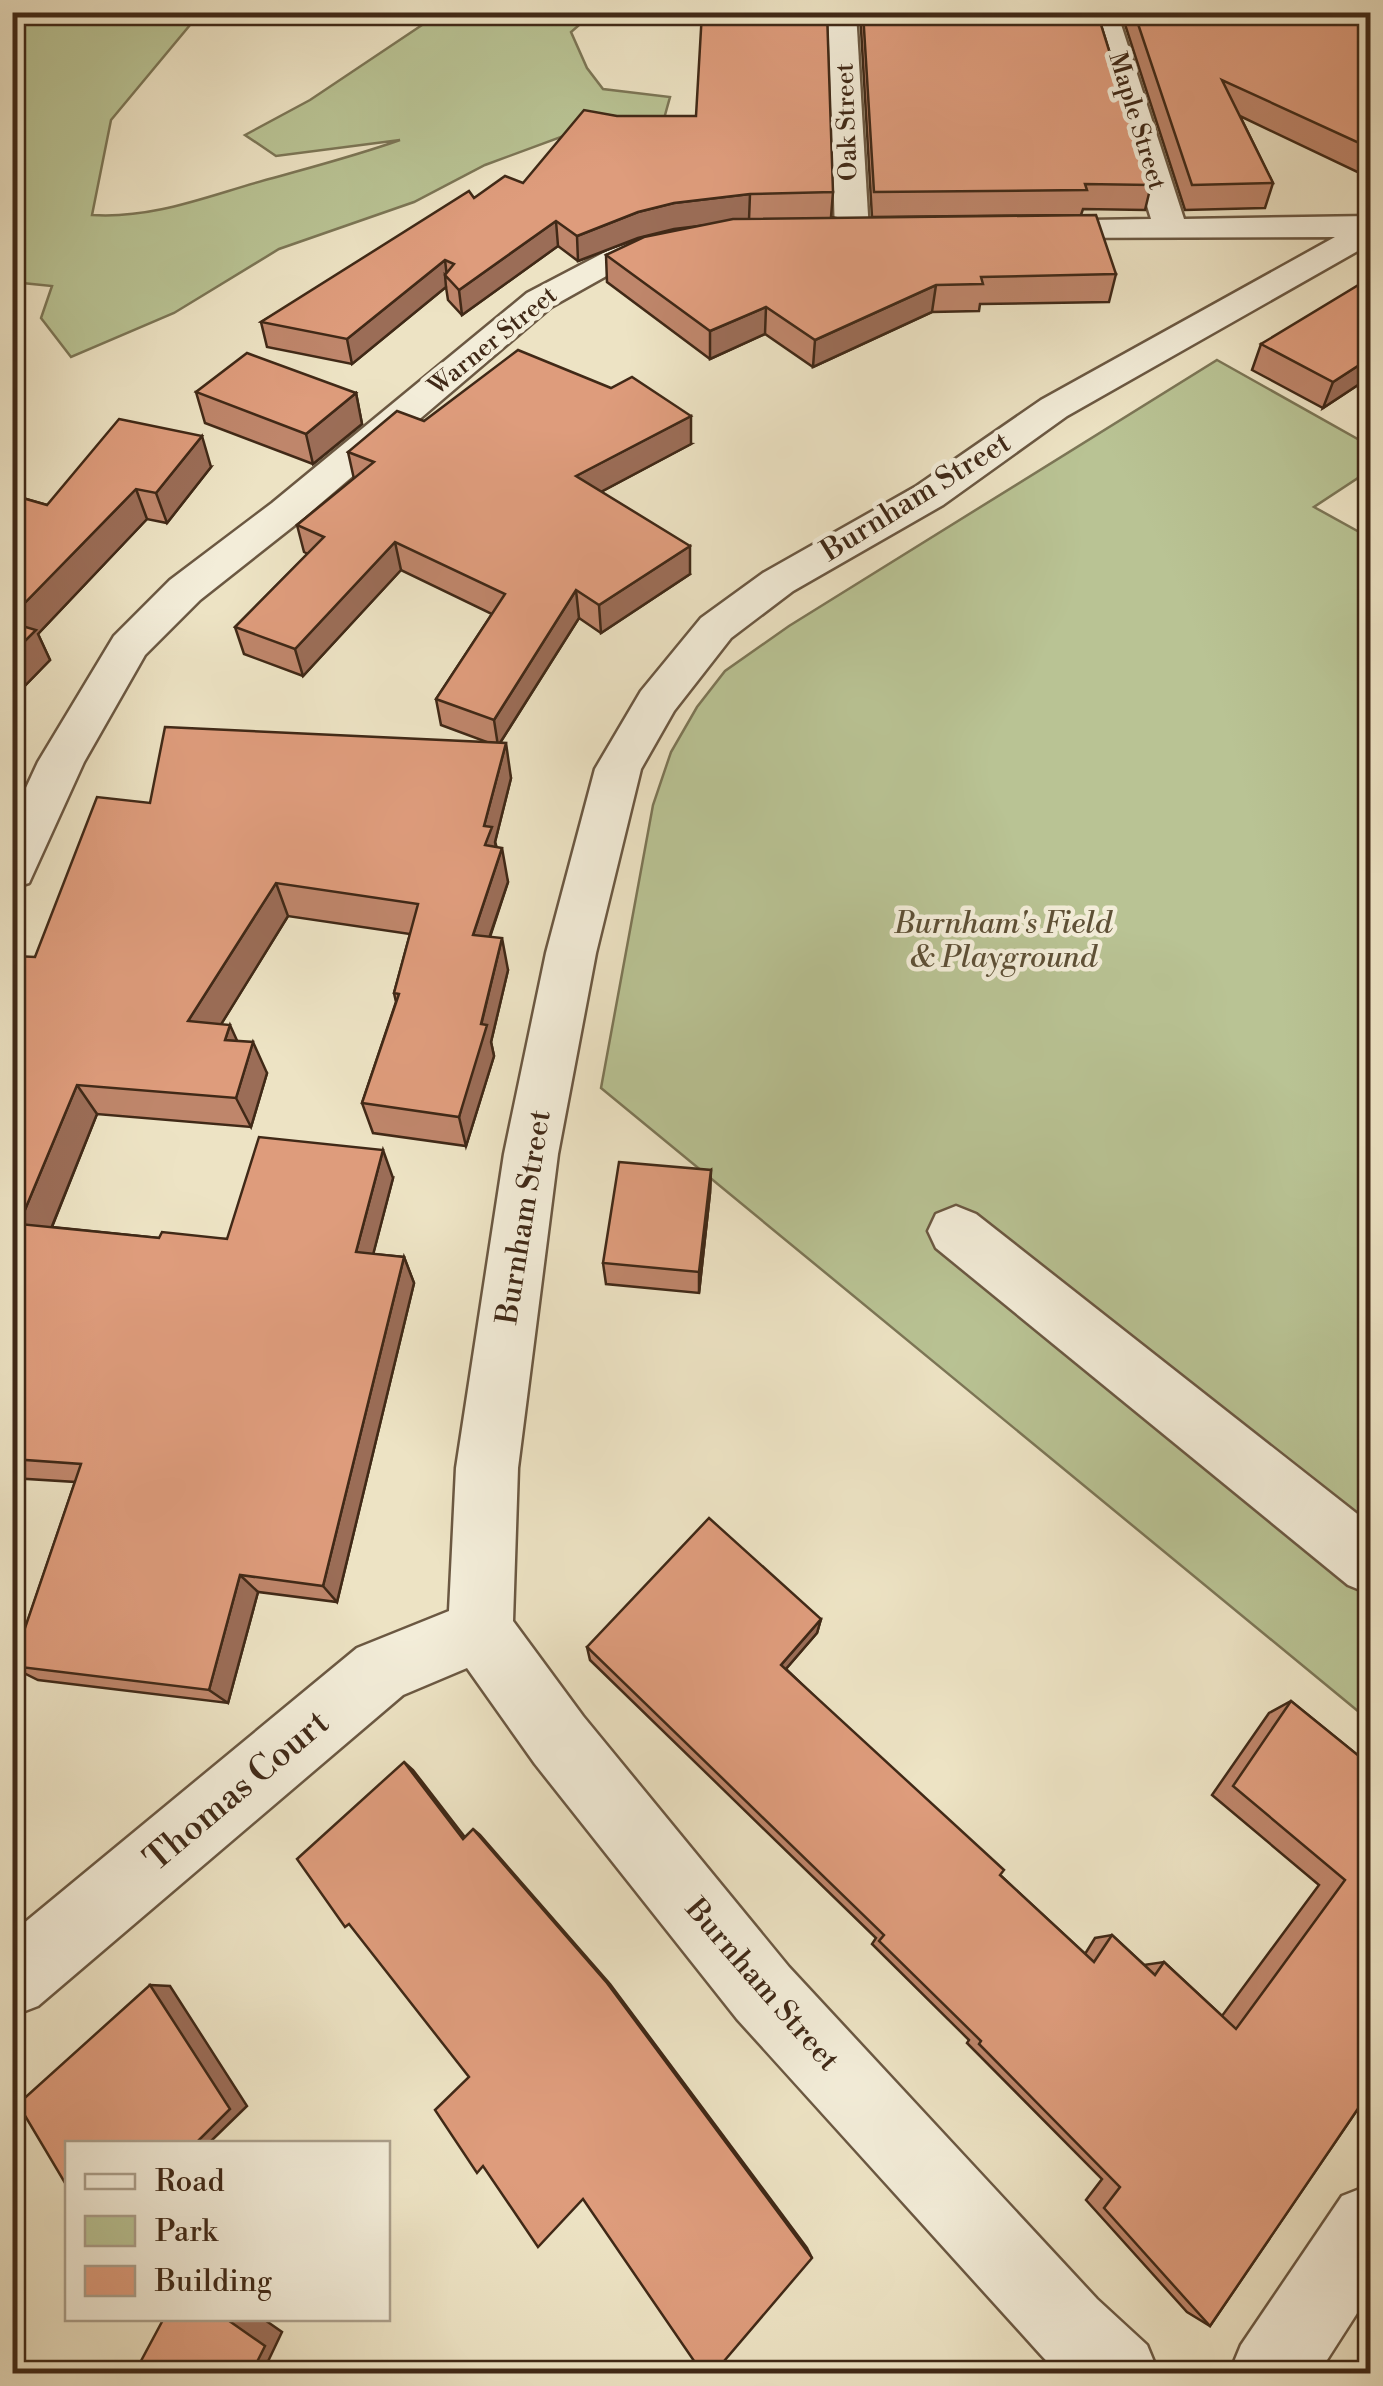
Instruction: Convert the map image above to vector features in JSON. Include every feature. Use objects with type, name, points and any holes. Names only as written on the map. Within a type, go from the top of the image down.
[{"type":"street","name":"Oak Street","points":[[842,12],[835,232],[892,232]]},
{"type":"street","name":"Maple Street","points":[[1103,12],[1171,230]]},
{"type":"street","points":[[992,231],[1370,228]]},
{"type":"street","name":"Burnham Street","points":[[1118,2374],[1069,2326],[763,1993],[559,1740],[480,1631],[488,1468],[532,1154],[571,953],[618,769],[657,702],[716,628],[778,582],[929,496],[1054,408],[1370,228]]},
{"type":"street","name":"Warner Street","points":[[12,870],[61,762],[128,646],[184,590],[286,512],[539,300],[585,271],[634,249],[713,234]]},
{"type":"street","points":[[12,755],[61,762]]},
{"type":"street","points":[[956,1232],[1370,1563]]},
{"type":"street","name":"Thomas Court","points":[[12,1980],[380,1670],[480,1631]]},
{"type":"street","points":[[1270,2374],[1370,2224]]},
{"type":"green space","points":[[13,13],[200,13],[111,120],[92,215],[139,213],[184,204],[400,140],[276,156],[245,135],[310,100],[440,13],[593,13],[571,32],[587,68],[603,89],[670,97],[660,133],[577,131],[485,165],[414,202],[279,249],[174,313],[71,357],[41,318],[52,286],[13,282]]},
{"type":"green space","name":"Burnham's Field & Playground","points":[[1217,360],[1370,446],[1370,470],[1314,507],[1370,538],[1370,1721],[601,1088],[653,805],[671,752],[697,707],[725,671],[789,626]]},
{"type":"building","points":[[702,12],[827,12],[833,192],[750,194],[674,203],[638,212],[577,236],[556,221],[459,290],[445,275],[454,264],[445,260],[347,339],[261,322],[469,191],[474,198],[505,176],[523,183],[584,110],[617,116],[696,116]]},
{"type":"building","points":[[863,12],[1097,12],[1151,185],[1085,184],[1087,190],[874,192]]},
{"type":"building","points":[[1134,12],[1370,12],[1370,148],[1222,80],[1273,183],[1192,185]]},
{"type":"building","points":[[1096,215],[1116,274],[981,277],[983,284],[936,285],[815,340],[766,307],[710,331],[606,255],[644,237],[733,219]]},
{"type":"building","points":[[1370,278],[1370,358],[1333,382],[1261,344]]},
{"type":"building","points":[[518,350],[611,388],[632,377],[691,416],[576,476],[690,546],[599,605],[576,590],[494,720],[436,699],[505,594],[395,542],[295,649],[235,627],[324,537],[297,525],[374,462],[348,452],[397,411],[424,421]]},
{"type":"building","points":[[247,353],[356,393],[306,434],[196,392]]},
{"type":"building","points":[[119,419],[202,436],[156,493],[136,489],[12,616],[12,495],[47,505]]},
{"type":"building","points":[[12,623],[36,630],[12,654]]},
{"type":"building","points":[[165,727],[506,743],[484,826],[492,827],[485,845],[502,848],[473,935],[502,938],[481,1024],[487,1025],[459,1117],[362,1103],[399,994],[394,993],[418,904],[276,883],[188,1021],[230,1025],[225,1040],[253,1042],[236,1098],[77,1085],[19,1224],[159,1238],[162,1232],[227,1239],[259,1137],[383,1150],[356,1252],[404,1257],[323,1586],[240,1575],[209,1690],[12,1666],[81,1464],[12,1459],[12,961],[15,956],[35,957],[97,797],[150,803]]},
{"type":"building","points":[[619,1162],[711,1170],[699,1272],[603,1263]]},
{"type":"building","points":[[709,1518],[821,1619],[781,1665],[1004,1870],[1000,1875],[1094,1962],[1112,1935],[1155,1975],[1164,1962],[1236,2029],[1345,1880],[1233,1786],[1291,1701],[1370,1765],[1370,2091],[1210,2326],[1104,2208],[1120,2187],[879,1941],[884,1935],[587,1647]]},
{"type":"building","points":[[404,1762],[463,1839],[473,1829],[607,1983],[812,2258],[713,2374],[703,2374],[583,2199],[538,2247],[483,2166],[477,2173],[435,2110],[469,2077],[349,1924],[345,1927],[297,1859]]},
{"type":"building","points":[[150,1985],[230,2109],[198,2141],[65,2141],[65,2183],[18,2104]]},
{"type":"building","points":[[162,2321],[229,2321],[265,2346],[251,2374],[134,2374]]}]
